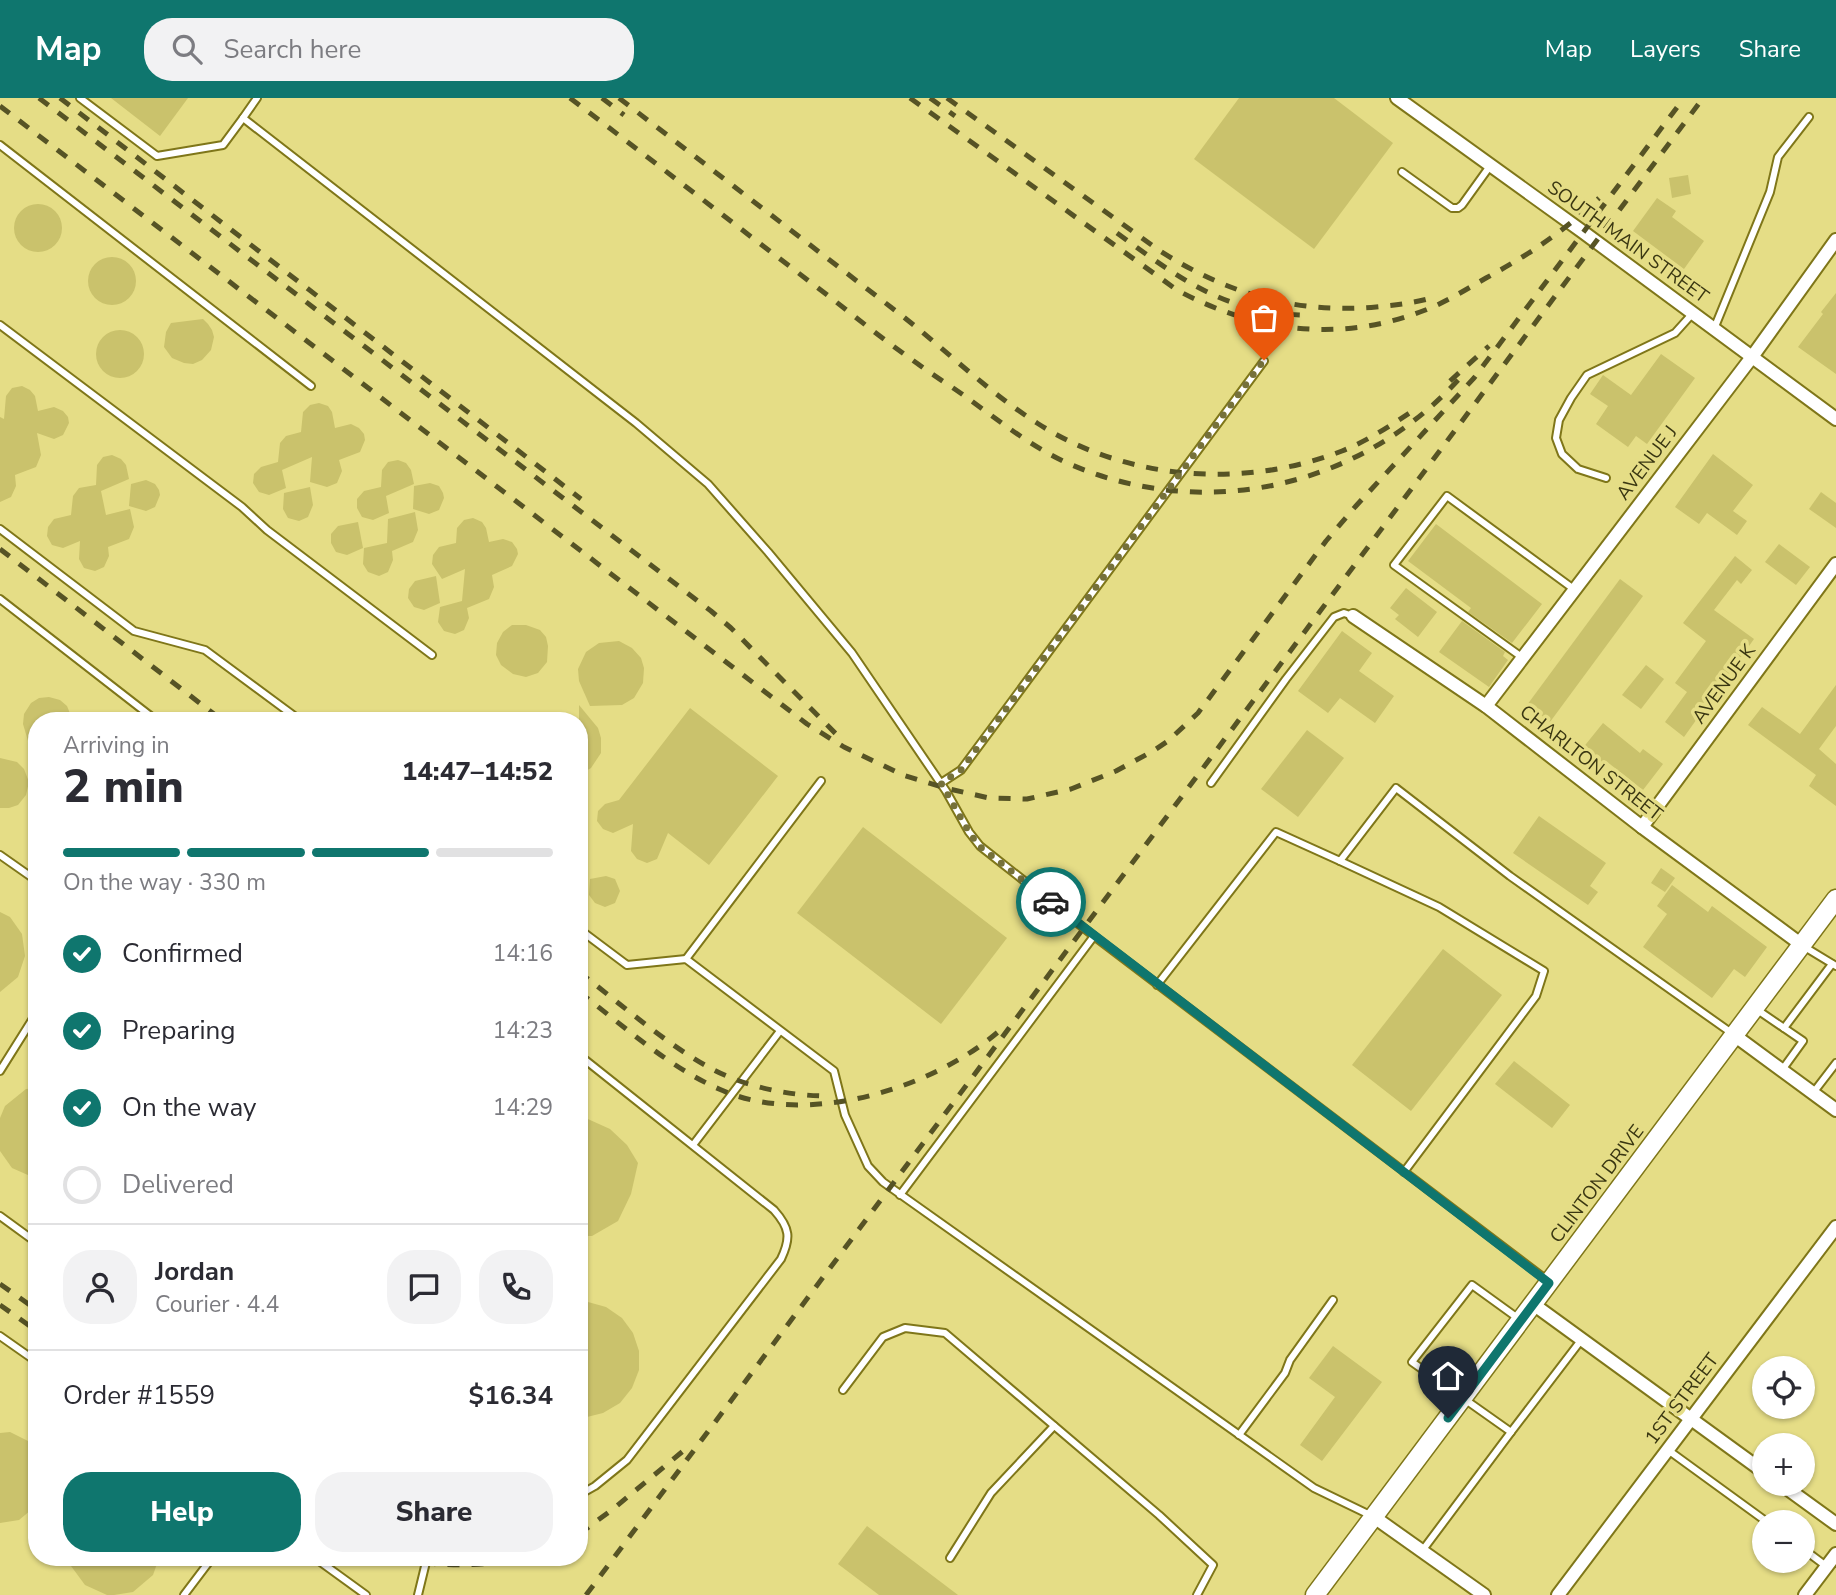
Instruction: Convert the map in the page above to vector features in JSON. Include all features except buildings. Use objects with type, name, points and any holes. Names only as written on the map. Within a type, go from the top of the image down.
[{"type":"main road","name":"CLINTON DRIVE","points":[[1315,1595],[1836,899]]},
{"type":"street","name":"SOUTH MAIN STREET","points":[[1397,98],[1836,419]]},
{"type":"street","name":"AVENUE J","points":[[1486,706],[1752,357],[1836,240]]},
{"type":"street","name":"AVENUE K","points":[[1642,827],[1836,564]]},
{"type":"street","name":"CHARLTON STREET","points":[[1353,617],[1486,706],[1642,827],[1802,945]]},
{"type":"street","points":[[1734,1035],[1836,1110]]},
{"type":"street","name":"1ST STREET","points":[[1558,1595],[1836,1227]]},
{"type":"street","points":[[1533,1304],[1752,1463]]},
{"type":"street","points":[[1798,1496],[1836,1524]]},
{"type":"street","points":[[1374,1517],[1483,1595]]},
{"type":"street","points":[[1805,1595],[1836,1554]]},
{"type":"lane","points":[[80,98],[157,156],[223,145],[257,98]]},
{"type":"lane","points":[[1714,329],[1770,192],[1778,157],[1809,117]]},
{"type":"lane","points":[[243,118],[636,423],[708,484],[852,653],[941,783],[979,846],[1549,1283]]},
{"type":"lane","points":[[0,145],[311,386]]},
{"type":"lane","points":[[1402,172],[1452,208],[1458,208],[1490,166]]},
{"type":"lane","points":[[1606,478],[1578,469],[1562,454],[1556,438],[1559,419],[1587,375],[1675,332],[1693,313]]},
{"type":"lane","points":[[0,326],[242,507],[267,530],[432,655]]},
{"type":"lane","points":[[941,783],[961,770],[1264,360]]},
{"type":"lane","points":[[1523,658],[1395,565],[1447,496],[1575,590]]},
{"type":"lane","points":[[0,529],[134,631],[205,650],[289,712]]},
{"type":"lane","points":[[0,599],[145,712]]},
{"type":"lane","points":[[1211,783],[1334,617],[1343,613],[1353,617]]},
{"type":"lane","points":[[686,959],[821,781]]},
{"type":"lane","points":[[1340,861],[1396,788],[1510,876],[1734,1035]]},
{"type":"lane","points":[[1157,985],[1276,832],[1439,907],[1544,971],[1536,996],[1404,1172]]},
{"type":"lane","points":[[0,855],[28,875]]},
{"type":"lane","points":[[588,936],[627,965],[686,959],[834,1071],[845,1115],[868,1166],[875,1175],[1314,1489],[1374,1517]]},
{"type":"lane","points":[[900,1195],[1094,936]]},
{"type":"lane","points":[[1784,1028],[1834,965],[1802,945]]},
{"type":"lane","points":[[1755,1007],[1803,1041],[1782,1070]]},
{"type":"lane","points":[[0,1071],[28,1026]]},
{"type":"lane","points":[[692,1145],[780,1031]]},
{"type":"lane","points":[[588,1062],[774,1210],[788,1231],[788,1245],[781,1259],[627,1460],[588,1490]]},
{"type":"lane","points":[[1814,1093],[1836,1063]]},
{"type":"lane","points":[[0,1216],[28,1236]]},
{"type":"lane","points":[[1511,1432],[1412,1362],[1472,1285],[1521,1320]]},
{"type":"lane","points":[[1239,1435],[1285,1373],[1290,1360],[1333,1300]]},
{"type":"lane","points":[[842,1390],[883,1337],[905,1328],[945,1333],[1159,1514],[1213,1565],[1197,1595]]},
{"type":"lane","points":[[0,1336],[28,1356]]},
{"type":"lane","points":[[1422,1551],[1581,1339]]},
{"type":"lane","points":[[950,1558],[991,1493],[1054,1426]]},
{"type":"lane","points":[[1668,1450],[1752,1511]]},
{"type":"lane","points":[[1815,1557],[1827,1566]]},
{"type":"lane","points":[[184,1595],[206,1566]]},
{"type":"lane","points":[[326,1566],[366,1595]]},
{"type":"lane","points":[[418,1595],[425,1566]]},
{"type":"railway","points":[[39,98],[711,611],[836,734]]},
{"type":"railway","points":[[60,98],[581,499]]},
{"type":"railway","points":[[570,98],[885,340],[1013,431],[1063,461],[1115,480],[1169,490],[1222,492],[1275,485],[1326,470],[1374,447],[1419,417],[1459,379]]},
{"type":"railway","points":[[602,98],[624,115]]},
{"type":"railway","points":[[619,98],[910,322],[1018,410],[1072,442],[1109,457],[1186,473],[1266,471],[1342,451],[1387,428],[1411,412]]},
{"type":"railway","points":[[910,98],[1177,290],[1235,315],[1296,328],[1358,327],[1389,322],[1429,309],[1532,251],[1599,198]]},
{"type":"railway","points":[[930,98],[955,116]]},
{"type":"railway","points":[[947,98],[1160,251],[1211,279],[1264,298],[1318,307],[1376,307],[1435,297]]},
{"type":"railway","points":[[0,106],[807,724],[844,747],[903,775],[989,798],[1027,799],[1071,789],[1116,771],[1168,741],[1198,713],[1326,541],[1474,378],[1684,98]]},
{"type":"railway","points":[[586,1595],[1703,98]]},
{"type":"railway","points":[[1117,233],[1182,278],[1225,300],[1248,307],[1302,315]]},
{"type":"railway","points":[[1450,381],[1489,346]]},
{"type":"railway","points":[[0,549],[211,712]]},
{"type":"railway","points":[[588,979],[662,1037],[714,1070],[767,1089],[823,1096]]},
{"type":"railway","points":[[588,999],[646,1045],[700,1080],[753,1100],[789,1105],[865,1097],[902,1086],[938,1071],[970,1053],[998,1032]]},
{"type":"railway","points":[[0,1284],[28,1304]]},
{"type":"railway","points":[[0,1305],[28,1325]]},
{"type":"railway","points":[[588,1527],[688,1447]]},
{"type":"way so far","points":[[1051,902],[979,846],[941,783],[961,770],[1264,360]]},
{"type":"route","points":[[1051,902],[1549,1283],[1448,1418]]}]
